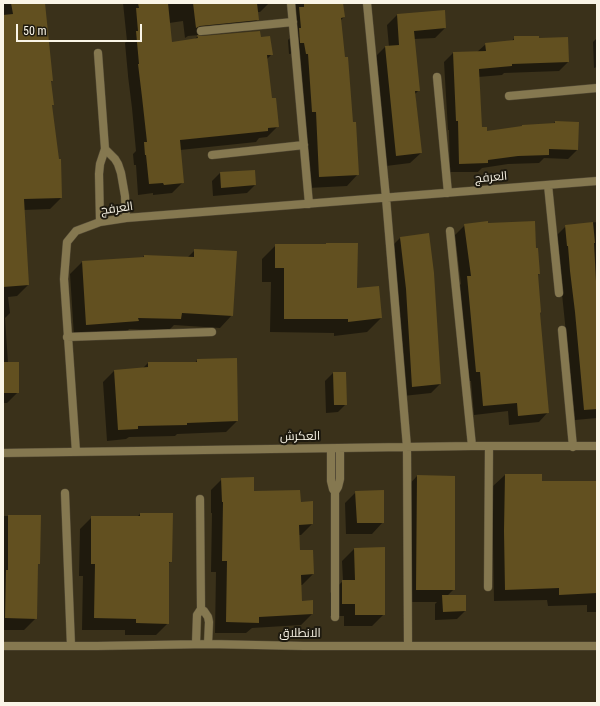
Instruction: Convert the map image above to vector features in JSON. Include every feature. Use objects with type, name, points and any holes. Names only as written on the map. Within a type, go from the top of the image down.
[{"type":"street","points":[[291,3],[309,204]]},
{"type":"street","points":[[367,3],[386,198],[406,447],[408,646]]},
{"type":"street","points":[[200,31],[293,22]]},
{"type":"street","points":[[98,53],[105,149],[100,164],[99,174],[100,222]]},
{"type":"street","points":[[437,77],[448,193]]},
{"type":"street","points":[[509,96],[597,88],[597,98]]},
{"type":"street","points":[[212,155],[304,145]]},
{"type":"street","points":[[105,149],[115,159],[121,173],[126,218]]},
{"type":"street","name":"العرفج","points":[[76,452],[64,279],[67,242],[76,231],[100,222],[126,218],[597,181]]},
{"type":"street","points":[[548,185],[559,292]]},
{"type":"street","points":[[450,230],[472,446]]},
{"type":"street","points":[[562,330],[573,447]]},
{"type":"street","points":[[67,337],[212,332]]},
{"type":"street","name":"العكرش","points":[[3,453],[472,446],[597,446]]},
{"type":"street","points":[[488,587],[489,446]]},
{"type":"street","points":[[335,492],[340,483],[340,448]]},
{"type":"street","points":[[331,449],[331,481],[335,492],[335,617]]},
{"type":"street","points":[[64,493],[71,646]]},
{"type":"street","points":[[196,644],[197,615],[201,609],[200,499]]},
{"type":"street","points":[[201,609],[208,618],[208,644]]},
{"type":"street","name":"الانطلاق","points":[[3,646],[208,644],[304,646],[597,646]]},
{"type":"building","points":[[11,3],[45,3],[53,81],[51,81],[54,105],[52,105],[59,159],[61,159],[62,198],[24,199],[29,285],[3,287],[3,15],[13,14]]},
{"type":"building","points":[[138,3],[168,3],[172,42],[198,38],[197,35],[202,36],[260,31],[261,37],[270,36],[273,55],[267,55],[272,98],[276,98],[279,127],[268,128],[268,131],[180,140],[184,183],[164,185],[163,183],[149,184],[144,142],[147,142],[138,64],[136,8],[139,8]]},
{"type":"building","points":[[193,3],[257,3],[259,20],[200,26],[196,28]]},
{"type":"building","points":[[304,3],[343,3],[345,17],[341,18],[345,57],[348,57],[353,122],[356,122],[359,175],[319,177],[316,112],[312,112],[308,54],[306,54],[304,43],[300,43],[299,28],[301,28],[299,7],[304,7]]},
{"type":"building","points":[[445,10],[446,28],[414,31],[420,91],[415,91],[422,153],[396,156],[385,46],[399,45],[397,14]]},
{"type":"building","points":[[514,36],[539,36],[539,38],[568,37],[569,62],[512,64],[512,66],[479,69],[482,127],[487,127],[487,131],[522,125],[555,123],[555,121],[579,122],[578,150],[549,149],[549,155],[518,156],[488,160],[488,163],[459,164],[458,121],[456,121],[453,52],[486,51],[485,43],[514,40]]},
{"type":"building","points":[[255,170],[256,185],[221,188],[220,172]]},
{"type":"building","points":[[488,221],[488,223],[535,221],[536,248],[538,248],[540,274],[538,274],[540,313],[549,413],[518,416],[517,403],[483,406],[480,372],[476,372],[467,276],[471,276],[464,224]]},
{"type":"building","points":[[593,222],[597,281],[597,409],[584,410],[565,225]]},
{"type":"building","points":[[429,233],[434,273],[441,384],[412,387],[406,289],[400,237]]},
{"type":"building","points":[[358,243],[357,288],[379,286],[382,318],[348,322],[348,319],[284,319],[284,268],[275,268],[275,244]]},
{"type":"building","points":[[194,249],[237,251],[233,316],[182,313],[181,319],[138,318],[139,321],[86,325],[82,261],[144,257],[144,255],[194,257]]},
{"type":"building","points":[[237,358],[238,421],[187,423],[187,425],[138,426],[138,429],[118,430],[114,370],[148,367],[148,362],[197,362],[197,359]]},
{"type":"building","points":[[3,362],[19,362],[19,393],[3,393]]},
{"type":"building","points":[[333,372],[346,372],[347,405],[334,405]]},
{"type":"building","points":[[505,474],[542,474],[542,481],[597,481],[597,593],[559,595],[559,588],[505,590]]},
{"type":"building","points":[[417,475],[455,476],[455,590],[416,590]]},
{"type":"building","points":[[254,477],[254,491],[300,490],[301,502],[313,501],[313,524],[299,525],[300,550],[313,550],[314,574],[301,575],[302,601],[313,600],[313,614],[259,617],[259,623],[226,622],[227,561],[222,561],[223,502],[221,478]]},
{"type":"building","points":[[384,490],[384,523],[357,523],[355,491]]},
{"type":"building","points":[[140,513],[173,513],[172,562],[169,562],[169,624],[136,623],[136,619],[94,618],[95,564],[91,564],[91,516],[140,516]]},
{"type":"building","points":[[8,515],[41,515],[37,619],[5,618],[6,570],[8,570]]},
{"type":"building","points":[[385,547],[385,615],[355,615],[355,604],[342,604],[342,580],[355,580],[354,548]]},
{"type":"building","points":[[442,595],[466,595],[466,611],[443,612]]}]
